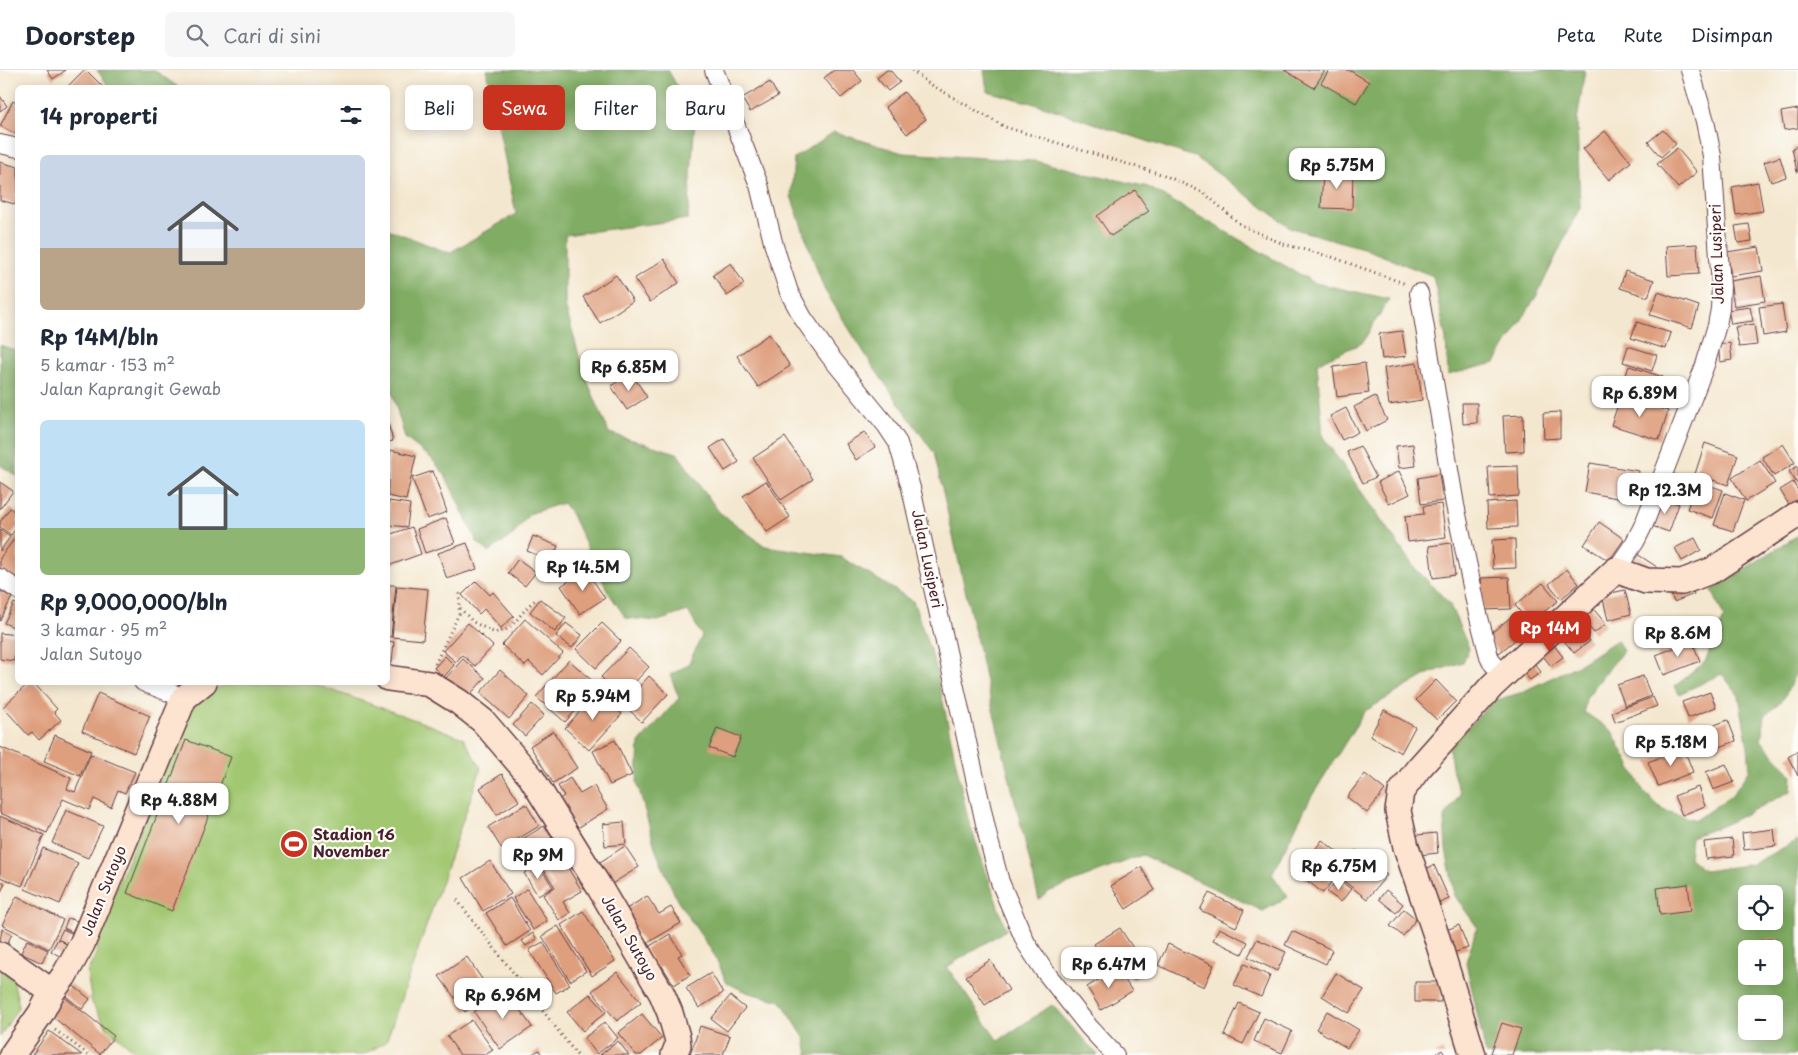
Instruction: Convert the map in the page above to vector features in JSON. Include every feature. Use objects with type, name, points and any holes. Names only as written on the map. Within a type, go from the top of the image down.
[{"type":"main road","points":[[1473,1055],[1436,934],[1406,847],[1399,819],[1398,800],[1400,792],[1418,769],[1504,673],[1616,570],[1646,581],[1682,582],[1713,570],[1798,514]]},
{"type":"main road","name":"Jalan Sutoyo","points":[[390,678],[430,684],[459,702],[483,721],[530,777],[598,885],[662,994],[677,1037],[678,1045],[674,1055]]},
{"type":"main road","name":"Jalan Sutoyo","points":[[12,1055],[64,976],[82,944],[184,698],[200,685]]},
{"type":"main road","points":[[0,955],[46,1002]]},
{"type":"street","name":"Jalan Lusiperi","points":[[714,70],[759,185],[774,246],[789,292],[803,318],[829,355],[886,425],[898,443],[911,488],[988,837],[1000,882],[1026,943],[1043,968],[1114,1055]]},
{"type":"street","name":"Jalan Lusiperi","points":[[1616,570],[1644,524],[1705,365],[1720,309],[1721,286],[1712,156],[1705,122],[1690,70]]},
{"type":"street","points":[[0,144],[15,147]]},
{"type":"street","points":[[1419,292],[1455,505],[1477,610],[1489,656],[1493,664],[1504,673]]},
{"type":"street","points":[[0,578],[15,588]]},
{"type":"street","points":[[151,685],[184,698]]},
{"type":"path","points":[[912,70],[928,83],[1005,127],[1164,175],[1204,193],[1242,225],[1283,244],[1332,257],[1403,282],[1419,292]]},
{"type":"path","points":[[430,684],[434,669],[459,614],[460,592]]},
{"type":"path","points":[[460,608],[473,622],[495,632],[507,629],[527,605],[537,599]]},
{"type":"path","points":[[457,900],[577,1055]]},
{"type":"path","points":[[46,1002],[52,1027],[89,1055]]},
{"type":"green space","points":[[97,70],[154,70],[175,85],[108,85]]},
{"type":"green space","points":[[487,70],[668,70],[676,85],[666,85],[666,130],[694,130],[688,219],[565,235],[565,305],[584,373],[609,433],[677,453],[719,512],[765,546],[841,557],[913,601],[935,664],[968,819],[1006,930],[947,967],[998,1041],[1052,1005],[1098,1055],[808,1055],[805,1039],[781,1001],[749,993],[727,983],[715,956],[677,900],[656,851],[637,782],[639,743],[679,698],[670,675],[688,665],[702,636],[688,611],[658,621],[626,618],[608,592],[572,515],[563,503],[529,514],[514,534],[489,552],[477,542],[445,475],[431,458],[405,438],[390,385],[390,349],[392,344],[390,342],[390,230],[449,253],[516,214],[499,130],[565,130],[565,85],[490,85]]},
{"type":"green space","points":[[984,70],[1585,70],[1577,121],[1580,207],[1537,295],[1495,363],[1448,375],[1446,339],[1433,276],[1363,248],[1291,228],[1197,158],[1046,107],[987,91]]},
{"type":"green space","points":[[834,132],[903,153],[1035,161],[1148,187],[1315,283],[1389,299],[1362,343],[1317,363],[1323,437],[1414,567],[1449,603],[1469,648],[1463,662],[1430,673],[1365,711],[1310,799],[1272,874],[1288,897],[1263,911],[1142,855],[1048,892],[1039,900],[986,681],[934,453],[874,368],[824,289],[791,196],[794,158]]},
{"type":"green space","points":[[0,345],[15,350],[15,475],[0,465]]},
{"type":"green space","points":[[1798,535],[1798,668],[1784,698],[1765,716],[1761,740],[1792,775],[1791,791],[1724,825],[1691,837],[1689,858],[1705,871],[1752,864],[1798,840],[1798,1055],[1486,1055],[1466,962],[1477,927],[1455,896],[1446,849],[1444,819],[1460,794],[1453,773],[1449,748],[1493,701],[1520,693],[1580,664],[1617,640],[1623,651],[1586,698],[1584,712],[1612,731],[1644,792],[1663,810],[1696,820],[1732,795],[1750,769],[1739,696],[1722,674],[1679,694],[1675,686],[1705,662],[1724,617],[1712,590]]},
{"type":"green space","name":"Stadion 16 November","points":[[317,685],[463,738],[481,768],[386,1042],[363,1055],[140,1055],[108,1029],[92,1003],[87,973],[95,956],[103,921],[183,724],[201,698],[222,686]]},
{"type":"green space","points":[[0,970],[13,979],[19,1006],[0,1037]]},
{"type":"building","points":[[47,70],[66,70],[53,79]]},
{"type":"building","points":[[86,70],[101,85],[69,85]]},
{"type":"building","points":[[834,70],[853,70],[862,81],[841,98],[824,78]]},
{"type":"building","points":[[887,70],[890,70],[900,82],[888,91],[877,78]]},
{"type":"building","points":[[1284,70],[1325,70],[1314,88]]},
{"type":"building","points":[[1329,70],[1349,70],[1369,82],[1356,103],[1321,83]]},
{"type":"building","points":[[770,82],[778,96],[750,112],[744,102],[744,97]]},
{"type":"building","points":[[904,92],[926,119],[907,134],[885,107]]},
{"type":"building","points":[[0,96],[7,106],[0,111]]},
{"type":"building","points":[[13,101],[15,102],[15,134],[0,126]]},
{"type":"building","points":[[1798,109],[1798,128],[1784,130],[1781,112]]},
{"type":"building","points":[[1663,130],[1676,144],[1661,157],[1648,142]]},
{"type":"building","points":[[1605,131],[1631,162],[1609,180],[1583,149]]},
{"type":"building","points":[[1798,146],[1798,172],[1797,172],[1792,148]]},
{"type":"building","points":[[1677,148],[1697,172],[1678,188],[1657,164]]},
{"type":"building","points":[[1780,157],[1786,177],[1771,182],[1764,162]]},
{"type":"building","points":[[0,162],[15,166],[15,204],[0,200]]},
{"type":"building","points":[[1323,171],[1353,173],[1352,209],[1321,208]]},
{"type":"building","points":[[1758,182],[1763,211],[1736,215],[1732,187]]},
{"type":"building","points":[[1135,190],[1149,211],[1111,236],[1097,216]]},
{"type":"building","points":[[1749,224],[1752,241],[1738,243],[1735,226]]},
{"type":"building","points":[[1697,244],[1699,274],[1668,276],[1666,246]]},
{"type":"building","points":[[1759,247],[1763,271],[1731,276],[1727,252]]},
{"type":"building","points":[[664,259],[679,283],[650,302],[634,279]]},
{"type":"building","points":[[731,263],[744,284],[727,296],[713,275]]},
{"type":"building","points":[[1625,271],[1654,280],[1648,297],[1620,288]]},
{"type":"building","points":[[616,275],[633,301],[600,323],[583,297]]},
{"type":"building","points":[[1761,276],[1765,301],[1734,306],[1730,281]]},
{"type":"building","points":[[1658,292],[1699,306],[1692,328],[1650,315]]},
{"type":"building","points":[[1782,304],[1786,332],[1763,336],[1759,307]]},
{"type":"building","points":[[1750,307],[1753,321],[1731,324],[1728,310]]},
{"type":"building","points":[[1637,322],[1671,333],[1666,349],[1631,338]]},
{"type":"building","points":[[1754,324],[1757,345],[1739,347],[1735,327]]},
{"type":"building","points":[[1402,331],[1406,356],[1382,359],[1379,334]]},
{"type":"building","points":[[769,334],[790,366],[758,387],[737,356]]},
{"type":"building","points":[[1730,343],[1732,360],[1720,362],[1718,345]]},
{"type":"building","points":[[1628,346],[1657,355],[1652,371],[1623,362]]},
{"type":"building","points":[[1365,363],[1369,393],[1337,397],[1333,367]]},
{"type":"building","points":[[1417,363],[1422,400],[1389,405],[1384,368]]},
{"type":"building","points":[[1629,366],[1663,377],[1657,396],[1623,384]]},
{"type":"building","points":[[631,373],[647,397],[627,410],[611,386]]},
{"type":"building","points":[[1375,396],[1387,420],[1366,431],[1354,407]]},
{"type":"building","points":[[1621,396],[1668,411],[1659,440],[1611,425]]},
{"type":"building","points":[[1462,403],[1477,403],[1477,423],[1463,424]]},
{"type":"building","points":[[1346,408],[1358,432],[1342,440],[1330,416]]},
{"type":"building","points":[[1560,412],[1560,438],[1544,439],[1543,413]]},
{"type":"building","points":[[1523,415],[1524,451],[1505,452],[1503,416]]},
{"type":"building","points":[[390,430],[393,441],[390,442]]},
{"type":"building","points":[[864,432],[875,447],[856,460],[846,444]]},
{"type":"building","points":[[785,437],[813,479],[781,500],[753,458]]},
{"type":"building","points":[[724,439],[739,462],[725,471],[710,448]]},
{"type":"building","points":[[1705,443],[1738,455],[1728,485],[1695,474]]},
{"type":"building","points":[[1413,444],[1416,466],[1399,468],[1396,446]]},
{"type":"building","points":[[1783,444],[1795,463],[1774,476],[1762,457]]},
{"type":"building","points":[[1360,446],[1376,477],[1363,483],[1347,452]]},
{"type":"building","points":[[391,450],[416,456],[406,500],[390,496]]},
{"type":"building","points":[[1760,460],[1775,483],[1746,501],[1732,478]]},
{"type":"building","points":[[1590,463],[1639,471],[1633,501],[1585,492]]},
{"type":"building","points":[[1518,466],[1519,496],[1490,498],[1488,467]]},
{"type":"building","points":[[1798,466],[1798,485],[1789,471]]},
{"type":"building","points":[[433,471],[447,512],[427,519],[412,478]]},
{"type":"building","points":[[1399,471],[1410,494],[1389,504],[1378,482]]},
{"type":"building","points":[[1667,472],[1691,480],[1685,497],[1661,488]]},
{"type":"building","points":[[1439,474],[1443,501],[1421,504],[1418,478]]},
{"type":"building","points":[[766,481],[790,517],[767,532],[743,496]]},
{"type":"building","points":[[1697,481],[1723,490],[1713,518],[1687,509]]},
{"type":"building","points":[[0,482],[13,491],[0,509]]},
{"type":"building","points":[[1793,482],[1798,491],[1798,499],[1789,505],[1780,490]]},
{"type":"building","points":[[1725,493],[1744,500],[1733,531],[1714,525]]},
{"type":"building","points":[[1662,498],[1679,504],[1669,532],[1652,526]]},
{"type":"building","points":[[390,501],[410,504],[407,527],[390,525]]},
{"type":"building","points":[[1516,501],[1517,527],[1488,528],[1487,503]]},
{"type":"building","points":[[1441,504],[1446,537],[1408,542],[1405,516],[1424,514],[1423,506]]},
{"type":"building","points":[[10,508],[15,512],[15,530],[11,535],[0,527],[0,522]]},
{"type":"building","points":[[446,518],[455,543],[425,553],[417,529]]},
{"type":"building","points":[[1599,522],[1624,539],[1609,561],[1584,545]]},
{"type":"building","points":[[412,527],[421,554],[390,565],[390,534]]},
{"type":"building","points":[[0,530],[10,537],[0,551]]},
{"type":"building","points":[[533,536],[558,546],[552,561],[527,551]]},
{"type":"building","points":[[15,538],[15,581],[0,570],[0,558]]},
{"type":"building","points":[[1695,538],[1701,550],[1682,561],[1675,548]]},
{"type":"building","points":[[1515,539],[1516,568],[1493,569],[1492,540]]},
{"type":"building","points":[[467,543],[477,569],[447,579],[438,553]]},
{"type":"building","points":[[1451,543],[1455,575],[1433,578],[1429,546]]},
{"type":"building","points":[[1637,554],[1657,567],[1652,575],[1632,562]]},
{"type":"building","points":[[518,559],[536,572],[525,586],[508,573]]},
{"type":"building","points":[[1567,569],[1579,584],[1561,599],[1549,584]]},
{"type":"building","points":[[586,570],[605,598],[580,614],[561,586]]},
{"type":"building","points":[[1509,577],[1511,609],[1483,610],[1481,578]]},
{"type":"building","points":[[476,581],[490,595],[493,592],[514,616],[501,628],[484,609],[479,614],[462,595]]},
{"type":"building","points":[[1543,583],[1558,601],[1529,623],[1515,605]]},
{"type":"building","points":[[1690,583],[1694,594],[1674,602],[1669,591]]},
{"type":"building","points":[[390,585],[396,585],[391,637]]},
{"type":"building","points":[[397,586],[428,589],[423,640],[392,637]]},
{"type":"building","points":[[1625,590],[1631,614],[1608,620],[1602,595]]},
{"type":"building","points":[[0,591],[12,597],[0,621]]},
{"type":"building","points":[[540,599],[566,618],[555,632],[530,612]]},
{"type":"building","points":[[14,603],[15,604],[15,628],[4,623]]},
{"type":"building","points":[[1590,605],[1606,624],[1594,633],[1578,615]]},
{"type":"building","points":[[1511,617],[1524,633],[1499,653],[1486,637]]},
{"type":"building","points":[[525,619],[563,653],[543,675],[529,662],[525,666],[502,645]]},
{"type":"building","points":[[1573,620],[1590,641],[1574,653],[1557,632]]},
{"type":"building","points":[[468,623],[493,646],[475,666],[462,655],[456,662],[443,651]]},
{"type":"building","points":[[566,623],[582,635],[572,648],[556,636]]},
{"type":"building","points":[[602,623],[621,641],[596,668],[576,649]]},
{"type":"building","points":[[0,633],[15,635],[14,661],[0,659]]},
{"type":"building","points":[[1550,640],[1563,657],[1551,666],[1538,650]]},
{"type":"building","points":[[390,641],[394,642],[392,662],[390,662]]},
{"type":"building","points":[[1692,641],[1700,661],[1664,675],[1656,655]]},
{"type":"building","points":[[629,648],[649,667],[621,697],[601,677]]},
{"type":"building","points":[[445,656],[454,665],[444,677],[434,668]]},
{"type":"building","points":[[463,659],[485,678],[467,698],[445,679]]},
{"type":"building","points":[[1531,659],[1541,672],[1530,680],[1520,668]]},
{"type":"building","points":[[569,660],[598,686],[565,722],[536,697]]},
{"type":"building","points":[[500,670],[529,696],[509,719],[480,693]]},
{"type":"building","points":[[649,676],[668,694],[642,722],[623,704]]},
{"type":"building","points":[[1643,676],[1651,696],[1625,706],[1617,685]]},
{"type":"building","points":[[1436,680],[1456,701],[1437,720],[1416,700]]},
{"type":"building","points":[[27,685],[36,685],[57,709],[54,712],[61,720],[39,740],[32,732],[28,735],[3,707]]},
{"type":"building","points":[[597,692],[622,714],[589,750],[565,728]]},
{"type":"building","points":[[1710,692],[1716,707],[1688,718],[1682,702]]},
{"type":"building","points":[[98,693],[150,716],[134,753],[82,731]]},
{"type":"building","points":[[1653,697],[1657,706],[1615,722],[1612,712]]},
{"type":"building","points":[[532,704],[544,715],[525,736],[513,725]]},
{"type":"building","points":[[1384,710],[1415,727],[1401,753],[1370,736]]},
{"type":"building","points":[[1728,720],[1736,741],[1717,748],[1709,727]]},
{"type":"building","points":[[717,728],[741,737],[733,757],[709,748]]},
{"type":"building","points":[[553,731],[577,768],[553,783],[530,746]]},
{"type":"building","points":[[55,735],[91,751],[80,776],[44,761]]},
{"type":"building","points":[[186,740],[231,757],[172,911],[127,893]]},
{"type":"building","points":[[615,740],[632,775],[610,785],[593,751]]},
{"type":"building","points":[[0,747],[71,778],[67,789],[75,792],[91,754],[135,772],[125,793],[118,790],[111,807],[94,799],[89,810],[63,799],[47,833],[0,813]]},
{"type":"building","points":[[1684,749],[1693,772],[1658,786],[1648,762]]},
{"type":"building","points":[[1798,751],[1798,776],[1788,757]]},
{"type":"building","points":[[1726,764],[1734,782],[1713,790],[1706,772]]},
{"type":"building","points":[[502,774],[519,801],[497,815],[480,788]]},
{"type":"building","points":[[1365,774],[1385,790],[1367,813],[1347,797]]},
{"type":"building","points":[[570,778],[580,794],[594,786],[608,809],[576,829],[558,800],[564,796],[558,786]]},
{"type":"building","points":[[1698,787],[1705,806],[1682,815],[1674,796]]},
{"type":"building","points":[[526,804],[539,826],[502,849],[488,827]]},
{"type":"building","points":[[66,810],[103,826],[88,858],[52,843]]},
{"type":"building","points":[[0,816],[44,835],[22,886],[0,877]]},
{"type":"building","points":[[624,822],[626,844],[605,846],[603,824]]},
{"type":"building","points":[[544,826],[558,847],[534,861],[521,840]]},
{"type":"building","points":[[1774,829],[1776,846],[1744,850],[1742,833]]},
{"type":"building","points":[[1436,833],[1438,853],[1419,855],[1417,835]]},
{"type":"building","points":[[1732,839],[1734,856],[1706,859],[1704,842]]},
{"type":"building","points":[[1322,840],[1345,858],[1329,878],[1307,860]]},
{"type":"building","points":[[521,843],[533,863],[523,868],[511,849]]},
{"type":"building","points":[[625,846],[639,867],[610,885],[597,864]]},
{"type":"building","points":[[43,848],[78,863],[60,904],[25,889]]},
{"type":"building","points":[[557,850],[582,891],[563,902],[570,913],[559,920],[543,895],[555,887],[538,861]]},
{"type":"building","points":[[1356,850],[1387,875],[1367,899],[1336,875]]},
{"type":"building","points":[[490,861],[511,894],[483,911],[463,878]]},
{"type":"building","points":[[538,864],[553,887],[538,896],[524,873]]},
{"type":"building","points":[[1308,864],[1332,882],[1323,893],[1300,875]]},
{"type":"building","points":[[1434,865],[1449,899],[1435,905],[1419,872]]},
{"type":"building","points":[[1141,867],[1155,890],[1126,909],[1111,886]]},
{"type":"building","points":[[1338,879],[1351,889],[1341,902],[1327,892]]},
{"type":"building","points":[[0,881],[5,883],[0,894]]},
{"type":"building","points":[[1688,884],[1691,911],[1660,915],[1657,888]]},
{"type":"building","points":[[527,889],[547,921],[533,930],[513,898]]},
{"type":"building","points":[[1386,890],[1403,904],[1396,913],[1379,899]]},
{"type":"building","points":[[1209,893],[1244,910],[1236,927],[1200,910]]},
{"type":"building","points":[[17,896],[63,920],[49,949],[2,925]]},
{"type":"building","points":[[647,896],[659,914],[671,907],[681,923],[644,945],[623,911]]},
{"type":"building","points":[[510,898],[530,931],[507,946],[486,913]]},
{"type":"building","points":[[1404,909],[1416,919],[1403,936],[1390,926]]},
{"type":"building","points":[[583,911],[615,961],[592,976],[561,925]]},
{"type":"building","points":[[68,918],[77,921],[72,932],[64,928]]},
{"type":"building","points":[[1459,925],[1468,948],[1453,953],[1444,931]]},
{"type":"building","points":[[558,926],[586,971],[570,981],[542,936]]},
{"type":"building","points":[[1120,928],[1135,951],[1108,967],[1094,944]]},
{"type":"building","points":[[1219,928],[1248,942],[1242,954],[1213,940]]},
{"type":"building","points":[[2,929],[12,934],[7,944],[0,941]]},
{"type":"building","points":[[63,929],[73,934],[67,944],[58,939]]},
{"type":"building","points":[[1292,931],[1332,950],[1326,964],[1285,945]]},
{"type":"building","points":[[533,933],[537,939],[526,946],[522,941]]},
{"type":"building","points":[[670,934],[682,954],[678,956],[690,975],[674,985],[662,966],[657,969],[645,949]]},
{"type":"building","points":[[58,939],[68,945],[61,957],[51,951]]},
{"type":"building","points":[[1257,939],[1286,952],[1277,971],[1248,957]]},
{"type":"building","points":[[27,940],[48,950],[42,963],[21,953]]},
{"type":"building","points":[[543,942],[570,985],[556,993],[529,950]]},
{"type":"building","points":[[1168,944],[1214,965],[1204,987],[1158,965]]},
{"type":"building","points":[[1136,955],[1147,972],[1133,980],[1123,964]]},
{"type":"building","points":[[467,957],[492,994],[465,1012],[439,976]]},
{"type":"building","points":[[990,960],[1009,990],[985,1005],[966,976]]},
{"type":"building","points":[[1244,964],[1270,976],[1261,997],[1234,985]]},
{"type":"building","points":[[1117,968],[1132,991],[1101,1010],[1087,987]]},
{"type":"building","points":[[617,972],[641,1002],[617,1021],[592,991]]},
{"type":"building","points":[[711,973],[723,993],[699,1008],[686,988]]},
{"type":"building","points":[[1336,973],[1364,990],[1349,1013],[1322,996]]},
{"type":"building","points":[[1415,982],[1441,982],[1441,1002],[1415,1002]]},
{"type":"building","points":[[71,984],[90,999],[82,1009],[63,994]]},
{"type":"building","points":[[506,990],[532,1027],[500,1049],[474,1012]]},
{"type":"building","points":[[590,994],[606,1012],[583,1031],[567,1012]]},
{"type":"building","points":[[63,996],[114,1036],[100,1054],[49,1014]]},
{"type":"building","points":[[730,996],[745,1008],[727,1031],[711,1019]]},
{"type":"building","points":[[1239,1003],[1259,1012],[1243,1044],[1224,1035]]},
{"type":"building","points":[[1327,1011],[1359,1030],[1347,1048],[1316,1029]]},
{"type":"building","points":[[642,1014],[662,1038],[641,1055],[636,1055],[618,1033]]},
{"type":"building","points":[[1264,1018],[1292,1031],[1282,1053],[1254,1041]]},
{"type":"building","points":[[472,1020],[493,1050],[485,1055],[460,1055],[447,1036]]},
{"type":"building","points":[[605,1022],[618,1038],[597,1054],[584,1038]]},
{"type":"building","points":[[1502,1023],[1521,1029],[1512,1055],[1491,1053]]},
{"type":"building","points":[[700,1026],[730,1036],[723,1055],[690,1055]]},
{"type":"building","points":[[49,1031],[82,1055],[32,1055]]},
{"type":"building","points":[[618,1041],[629,1055],[600,1055]]},
{"type":"building","points":[[539,1050],[542,1055],[531,1055]]},
{"type":"building","points":[[1442,1050],[1445,1055],[1434,1055]]},
{"type":"place","name":"Stadion 16 November","points":[[294,844]]}]
